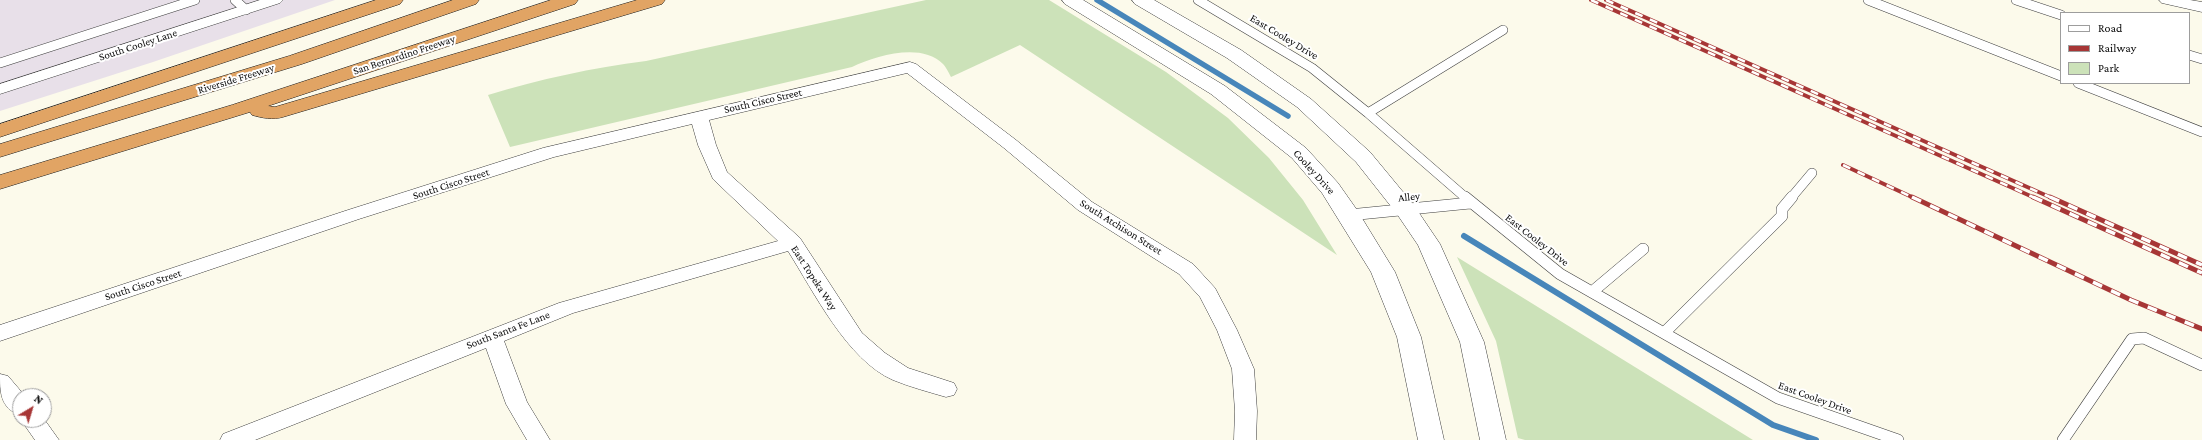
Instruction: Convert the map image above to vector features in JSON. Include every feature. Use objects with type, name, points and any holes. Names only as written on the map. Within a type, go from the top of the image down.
[{"type":"highway","points":[[0,131],[394,0]]},
{"type":"highway","name":"Riverside Freeway","points":[[0,151],[280,66],[470,0]]},
{"type":"highway","name":"San Bernardino Freeway","points":[[239,109],[569,0]]},
{"type":"highway","points":[[0,182],[239,109],[276,113],[656,0]]},
{"type":"street","name":"South Cooley Lane","points":[[0,89],[240,5],[275,0]]},
{"type":"street","name":"Cooley Drive","points":[[1072,0],[1218,90],[1299,153],[1330,188],[1349,215],[1383,272],[1409,337],[1431,440]]},
{"type":"street","points":[[1140,0],[1234,54],[1304,103],[1363,157],[1405,209],[1429,244],[1472,342],[1493,440]]},
{"type":"street","points":[[2167,0],[2202,7]]},
{"type":"street","name":"South Cisco Street","points":[[0,332],[352,215],[549,152],[910,66]]},
{"type":"street","name":"South Atchison Street","points":[[910,66],[1010,144],[1084,206],[1186,269],[1208,294],[1227,330],[1243,369],[1246,411],[1245,440]]},
{"type":"street","name":"East Topeka Way","points":[[699,116],[707,145],[719,175],[793,243],[855,339],[877,359],[900,374],[946,388]]},
{"type":"street","name":"South Santa Fe Lane","points":[[231,440],[566,308],[793,243]]},
{"type":"street","points":[[492,336],[517,404],[539,440]]},
{"type":"street","points":[[0,382],[12,396]]},
{"type":"street","points":[[38,428],[48,440]]},
{"type":"lane","points":[[0,63],[194,0]]},
{"type":"lane","name":"East Cooley Drive","points":[[1198,0],[1312,68],[1368,113],[1470,203],[1560,274],[1778,398],[1898,440]]},
{"type":"lane","points":[[1868,0],[2060,76]]},
{"type":"lane","points":[[2016,0],[2060,15]]},
{"type":"lane","points":[[1368,113],[1503,30]]},
{"type":"lane","points":[[2190,55],[2202,59]]},
{"type":"lane","points":[[2081,84],[2202,132]]},
{"type":"lane","points":[[1664,333],[1782,216],[1782,209],[1812,173]]},
{"type":"lane","name":"Alley","points":[[1349,215],[1470,203]]},
{"type":"lane","points":[[1592,292],[1643,249]]},
{"type":"lane","points":[[2063,440],[2132,338],[2144,338],[2202,365]]},
{"type":"shaded area","points":[[0,0],[335,0],[153,62],[0,111]]},
{"type":"green space","points":[[926,0],[1049,0],[1166,72],[1228,118],[1269,158],[1303,200],[1337,255],[1020,45],[951,77],[944,65],[934,57],[911,52],[898,53],[886,55],[852,67],[510,147],[488,95],[566,75],[646,61]]},
{"type":"green space","points":[[1457,257],[1753,440],[1525,440],[1518,438],[1496,341]]},
{"type":"waterway","points":[[1097,0],[1288,116]]},
{"type":"waterway","points":[[1464,236],[1773,425],[1816,440]]},
{"type":"railway","points":[[1591,0],[2035,198]]},
{"type":"railway","points":[[1606,0],[2052,198]]},
{"type":"railway","points":[[1843,165],[1914,198]]},
{"type":"railway","points":[[1912,197],[2131,300],[2202,329]]},
{"type":"railway","points":[[2033,197],[2202,273]]},
{"type":"railway","points":[[2050,197],[2202,265]]}]
